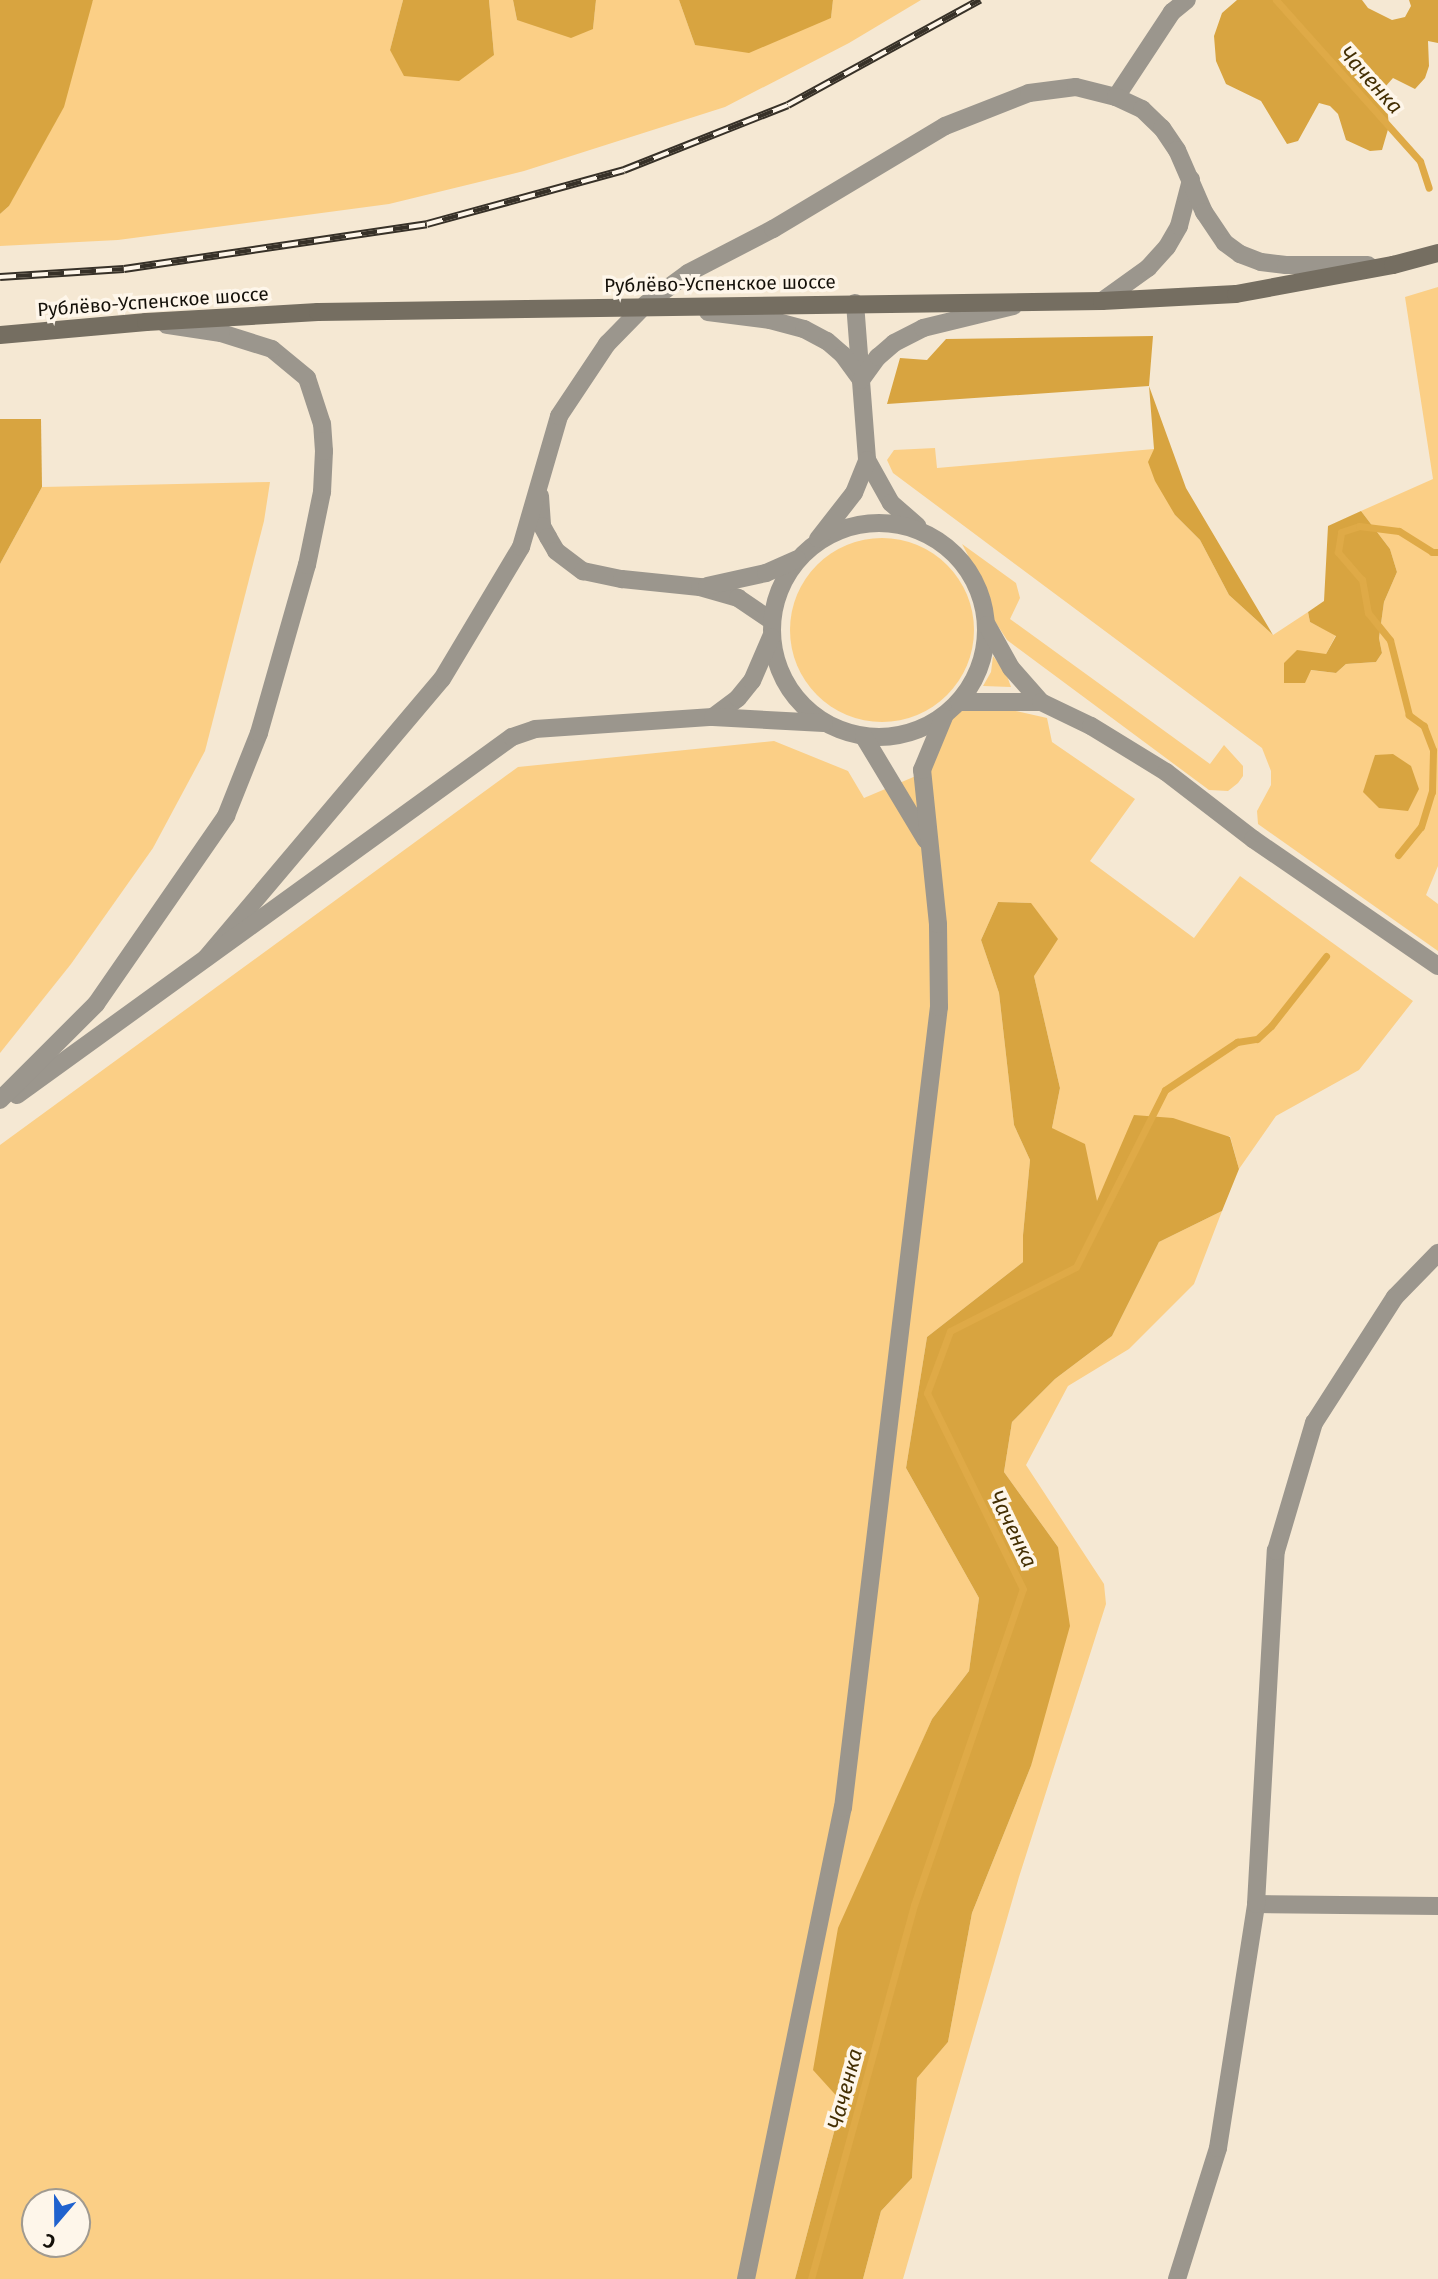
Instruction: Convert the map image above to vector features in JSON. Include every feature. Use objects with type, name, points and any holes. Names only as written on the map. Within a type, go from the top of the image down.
[{"type":"main road","name":"Рублёво-Успенское шоссе","points":[[0,335],[146,322],[318,312],[1102,301],[1236,294],[1393,265],[1438,253]]},
{"type":"street","points":[[1116,97],[1172,12],[1187,0]]},
{"type":"street","points":[[205,958],[442,679],[521,547],[559,416],[607,344],[646,303],[688,273],[773,229],[945,126],[1030,93],[1076,87],[1116,97],[1142,109],[1162,128],[1191,180],[1209,221],[1225,243],[1240,254],[1261,262],[1286,265],[1393,265]]},
{"type":"street","points":[[1102,301],[1148,268],[1167,247],[1179,226],[1191,180]]},
{"type":"street","points":[[861,380],[878,357],[894,343],[923,328],[1030,302]]},
{"type":"street","points":[[0,1108],[512,737],[535,729],[713,716],[824,723],[864,737],[906,735],[944,716],[959,702],[981,666],[986,625],[980,594],[965,566],[934,538],[904,517],[891,503],[867,460],[855,303]]},
{"type":"street","points":[[672,307],[770,320],[804,329],[827,341],[843,355],[861,380]]},
{"type":"street","points":[[0,1100],[96,1004],[226,816],[258,733],[278,670],[307,565],[322,492],[322,424],[307,378],[272,349],[221,333],[146,322]]},
{"type":"street","points":[[713,716],[738,698],[752,681],[771,629],[781,584],[854,493],[867,460]]},
{"type":"street","points":[[540,485],[542,526],[556,551],[583,571],[622,579],[700,587],[738,598],[771,629],[775,657],[787,686],[807,710],[824,723]]},
{"type":"street","points":[[814,544],[852,526],[873,523],[915,529],[934,538]]},
{"type":"street","points":[[700,587],[741,580],[799,559]]},
{"type":"street","points":[[986,625],[1011,668],[1041,702],[1091,726],[1166,772],[1253,839],[1438,966]]},
{"type":"street","points":[[959,702],[1041,702]]},
{"type":"street","points":[[746,2279],[843,1808],[939,1007],[938,924],[922,771],[944,716]]},
{"type":"street","points":[[864,737],[930,846]]},
{"type":"street","points":[[1177,2279],[1219,2148],[1256,1904],[1276,1551],[1314,1423],[1395,1297],[1438,1253]]},
{"type":"street","points":[[1256,1904],[1438,1906]]},
{"type":"shaded area","points":[[0,0],[93,0],[64,107],[9,206],[0,214]]},
{"type":"shaded area","points":[[93,0],[403,0],[390,50],[494,55],[489,0],[513,0],[517,20],[593,29],[596,0],[679,0],[695,45],[831,18],[833,0],[921,0],[849,43],[725,107],[524,171],[389,204],[118,240],[0,246],[0,214],[9,206]]},
{"type":"shaded area","points":[[403,0],[489,0],[494,55],[459,81],[404,76],[390,50]]},
{"type":"shaded area","points":[[513,0],[596,0],[593,29],[571,38],[517,20]]},
{"type":"shaded area","points":[[679,0],[833,0],[831,18],[749,53],[695,45]]},
{"type":"shaded area","points":[[1237,0],[1362,0],[1368,8],[1392,20],[1405,17],[1411,6],[1409,0],[1438,0],[1438,43],[1428,41],[1429,66],[1425,78],[1415,89],[1393,78],[1385,87],[1389,126],[1382,150],[1370,151],[1346,140],[1338,114],[1330,106],[1319,103],[1298,141],[1287,144],[1261,101],[1226,84],[1216,61],[1214,36],[1222,13]]},
{"type":"shaded area","points":[[1438,287],[1438,866],[1426,895],[1438,904],[1438,951],[1258,824],[1257,811],[1271,785],[1271,771],[1262,748],[893,473],[887,460],[894,450],[935,448],[937,468],[1154,449],[1175,515],[1200,540],[1229,595],[1273,635],[1308,612],[1310,622],[1336,635],[1326,654],[1310,670],[1336,673],[1346,664],[1376,662],[1382,653],[1379,638],[1384,602],[1397,572],[1390,549],[1361,511],[1433,479],[1405,297]]},
{"type":"shaded area","points":[[1153,336],[1149,386],[887,404],[900,358],[927,360],[946,339]]},
{"type":"shaded area","points":[[1149,386],[1186,488],[1273,635],[1229,595],[1200,540],[1175,515],[1155,481],[1148,462],[1154,449]]},
{"type":"shaded area","points":[[0,419],[41,419],[42,487],[0,564]]},
{"type":"shaded area","points":[[270,482],[264,521],[205,751],[153,848],[71,964],[0,1053],[0,564],[42,487]]},
{"type":"shaded area","points":[[1361,511],[1390,549],[1397,572],[1384,602],[1379,638],[1382,653],[1376,662],[1346,664],[1336,673],[1311,670],[1305,683],[1284,683],[1284,663],[1297,650],[1326,654],[1336,636],[1310,622],[1308,612],[1324,601],[1328,526]]},
{"type":"shaded area","points":[[882,538],[917,545],[947,565],[967,595],[974,630],[967,665],[947,695],[917,715],[882,722],[847,715],[817,695],[797,665],[790,630],[797,595],[817,565],[847,545]]},
{"type":"shaded area","points":[[962,544],[1016,583],[1020,598],[1010,619],[1210,764],[1224,745],[1243,766],[1243,776],[1238,783],[1228,791],[1209,790],[1007,640],[994,620],[990,597]]},
{"type":"shaded area","points":[[993,656],[1006,673],[1011,687],[983,686],[991,672]]},
{"type":"shaded area","points":[[998,707],[1047,718],[1052,742],[1135,799],[1090,861],[1194,938],[1240,876],[1413,1001],[1359,1070],[1276,1116],[1239,1169],[1230,1136],[1097,1203],[1052,1128],[1060,1088],[1034,976],[1031,903],[998,902],[981,940],[999,993],[1014,1125],[1030,1160],[1023,1262],[927,1337],[906,1468],[979,1598],[969,1671],[932,1719],[888,1820],[842,2102],[795,2279],[0,2279],[0,1145],[518,767],[774,741],[848,771],[864,798],[930,770],[949,722],[963,708]]},
{"type":"shaded area","points":[[1393,754],[1411,766],[1419,789],[1408,811],[1379,808],[1363,792],[1375,755]]},
{"type":"shaded area","points":[[998,902],[1031,903],[1058,939],[1034,976],[1060,1088],[1052,1128],[1085,1144],[1097,1201],[1134,1115],[1173,1118],[1230,1137],[1239,1169],[1222,1211],[1159,1242],[1112,1336],[1055,1379],[1012,1422],[1004,1472],[1058,1547],[1070,1626],[1031,1766],[972,1913],[948,2042],[917,2078],[912,2178],[881,2211],[863,2279],[795,2279],[842,2102],[813,2070],[838,1928],[932,1719],[969,1671],[979,1598],[906,1468],[927,1337],[1023,1262],[1030,1160],[1014,1125],[999,993],[981,940]]},
{"type":"shaded area","points":[[1222,1211],[1194,1284],[1129,1349],[1068,1386],[1026,1465],[1104,1584],[1106,1604],[1019,1877],[903,2279],[863,2279],[881,2211],[912,2178],[917,2077],[948,2042],[972,1913],[1031,1766],[1058,1547],[1004,1472],[1012,1422],[1055,1379],[1112,1336],[1159,1242]]},
{"type":"waterway","name":"Чаченка","points":[[1276,0],[1420,161],[1429,188]]},
{"type":"waterway","name":"Чаченка","points":[[1398,855],[1421,827],[1432,792],[1433,750],[1424,726],[1409,715],[1390,640],[1368,613],[1362,580],[1338,552],[1341,532],[1359,526],[1399,531],[1432,552],[1438,552]]},
{"type":"waterway","name":"Чаченка","points":[[811,2279],[914,1905],[1023,1589],[927,1393],[950,1331],[1076,1267],[1165,1090],[1237,1042],[1257,1039],[1271,1026],[1326,956]]},
{"type":"railway","points":[[0,277],[124,269],[427,224],[624,170],[788,105],[980,0]]}]
